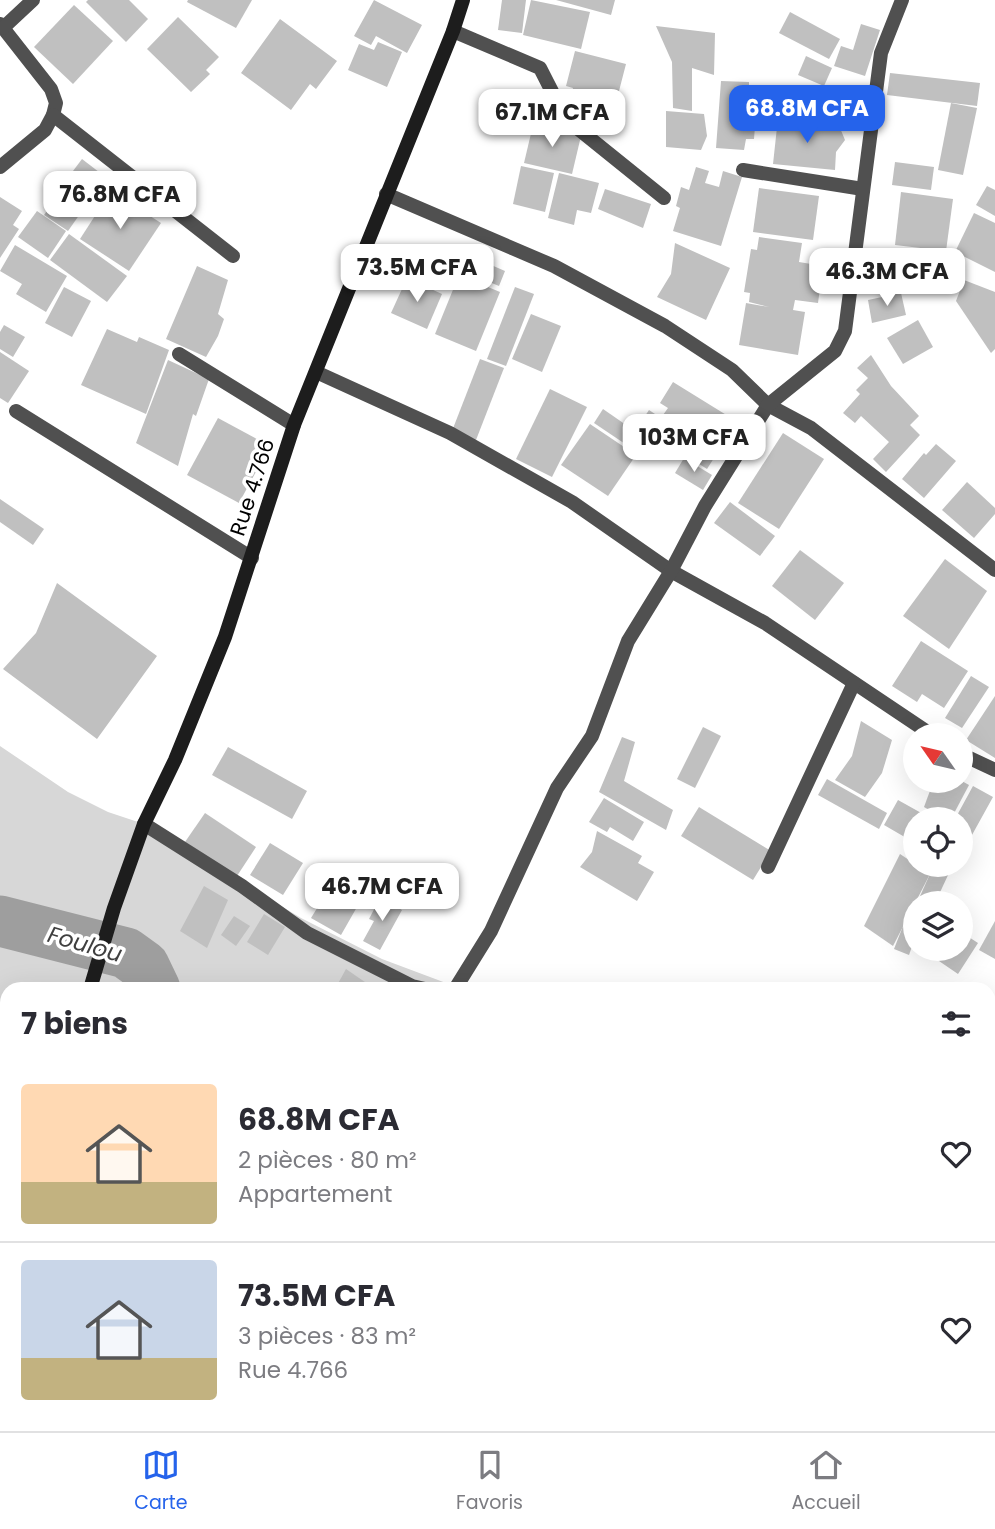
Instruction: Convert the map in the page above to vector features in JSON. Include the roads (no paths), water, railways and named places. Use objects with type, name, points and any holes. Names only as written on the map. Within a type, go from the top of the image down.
[{"type":"street","points":[[0,167],[45,130],[53,115],[55,103],[51,89],[2,26],[33,0]]},
{"type":"street","name":"Rue 4.766","points":[[92,982],[114,908],[144,824],[175,760],[215,662],[252,558],[294,425],[453,31],[463,0]]},
{"type":"street","points":[[459,982],[491,932],[557,788],[592,736],[628,641],[671,570],[705,506],[768,405],[835,351],[845,331],[881,53],[902,0]]},
{"type":"street","points":[[453,31],[540,68],[566,119],[664,198]]},
{"type":"street","points":[[53,115],[233,256]]},
{"type":"street","points":[[743,170],[863,189]]},
{"type":"street","points":[[386,194],[554,266],[666,326],[732,370],[768,405],[811,428],[995,570]]},
{"type":"street","points":[[179,354],[294,425]]},
{"type":"street","points":[[316,372],[431,424],[572,502],[671,570],[765,623],[914,723]]},
{"type":"street","points":[[16,411],[252,558]]},
{"type":"street","points":[[768,867],[854,683]]},
{"type":"street","points":[[973,760],[995,771]]},
{"type":"street","points":[[144,824],[242,887],[307,933],[404,982]]},
{"type":"waterway","name":"Foulou","points":[[0,921],[126,953],[144,966],[152,982]]}]
